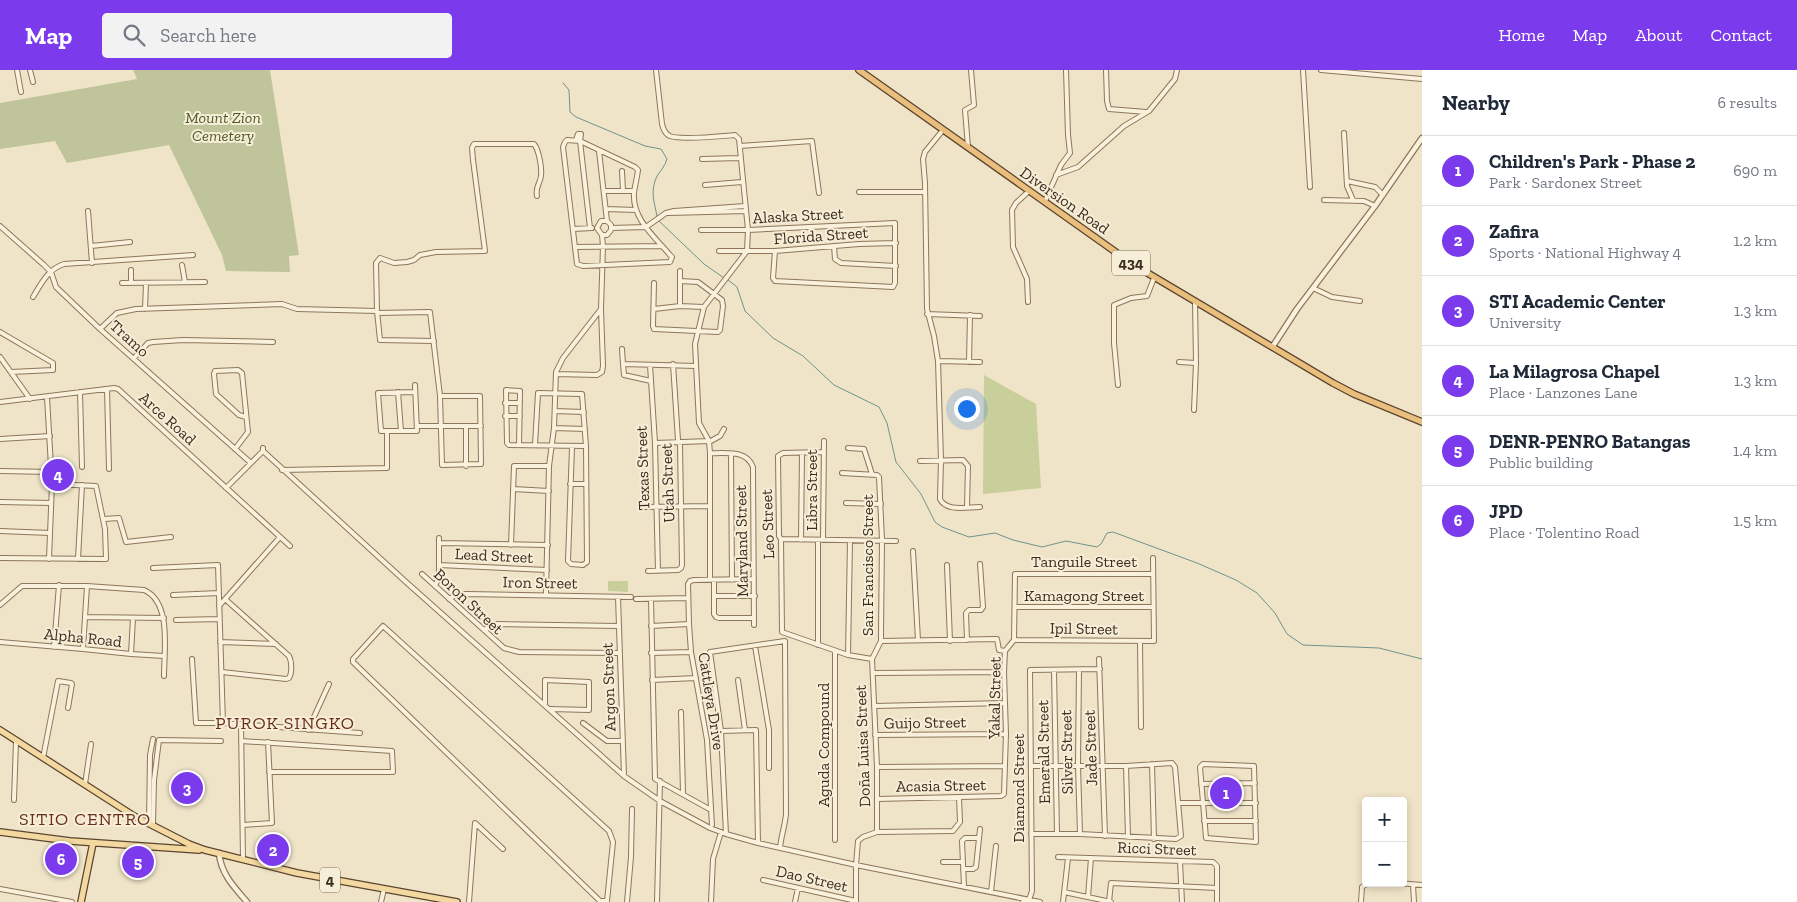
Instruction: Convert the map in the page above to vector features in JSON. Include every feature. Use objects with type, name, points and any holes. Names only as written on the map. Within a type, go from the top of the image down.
[{"type":"highway","name":"Diversion Road","points":[[860,70],[1154,278],[1354,394],[1422,422]]},
{"type":"main road","name":"4","points":[[0,730],[151,824],[177,838],[206,850],[297,873],[456,902]]},
{"type":"main road","points":[[0,832],[53,840],[206,850]]},
{"type":"main road","points":[[175,848],[177,838]]},
{"type":"main road","points":[[81,902],[94,843]]},
{"type":"street","points":[[17,70],[21,92]]},
{"type":"street","points":[[30,70],[33,82]]},
{"type":"street","points":[[656,70],[662,124],[668,135],[683,138],[735,135],[739,139],[748,230],[747,251],[704,307],[695,344],[699,423],[709,442],[710,453],[712,580],[716,617],[754,618]]},
{"type":"street","points":[[968,147],[965,110],[974,104],[971,70]]},
{"type":"street","points":[[1045,201],[1056,175],[1070,153],[1066,70]]},
{"type":"street","points":[[1106,70],[1109,109],[1146,112]]},
{"type":"street","points":[[1056,175],[1078,167],[1124,126],[1149,111],[1175,79],[1177,70]]},
{"type":"street","points":[[1303,70],[1310,187]]},
{"type":"street","points":[[1321,70],[1422,79]]},
{"type":"street","points":[[943,130],[926,150],[923,159],[927,314],[934,336],[938,361],[941,460],[940,501],[948,507],[980,507]]},
{"type":"street","points":[[1344,133],[1347,190],[1352,200]]},
{"type":"street","points":[[1273,346],[1422,138]]},
{"type":"street","points":[[568,140],[578,140],[638,170],[634,191],[636,210],[646,227],[672,257],[668,264],[579,265],[576,262],[564,144],[568,140]]},
{"type":"street","points":[[578,140],[590,228]]},
{"type":"street","points":[[740,146],[812,142],[819,193]]},
{"type":"street","points":[[434,340],[380,340],[377,312],[376,263],[380,258],[394,262],[408,262],[420,255],[436,252],[485,251],[473,160],[472,148],[474,144],[534,144],[537,148],[541,174],[536,186],[537,196]]},
{"type":"street","points":[[599,151],[607,221],[612,228]]},
{"type":"street","points":[[702,158],[740,158]]},
{"type":"street","points":[[622,171],[623,191]]},
{"type":"street","points":[[705,185],[742,182]]},
{"type":"street","points":[[1347,182],[1375,186],[1383,195]]},
{"type":"street","points":[[604,191],[634,191]]},
{"type":"street","points":[[1028,302],[1027,279],[1013,247],[1012,210],[1016,203],[1029,191]]},
{"type":"street","points":[[860,192],[925,192]]},
{"type":"street","points":[[1324,200],[1364,201],[1375,206]]},
{"type":"street","points":[[602,235],[607,234],[612,228],[646,227],[666,213],[680,210],[746,208]]},
{"type":"street","points":[[606,209],[636,210]]},
{"type":"street","points":[[88,211],[92,262]]},
{"type":"street","points":[[597,228],[601,221],[607,221]]},
{"type":"street","name":"Alaska Street","points":[[701,230],[748,230],[895,223],[896,243]]},
{"type":"street","name":"Tramo","points":[[0,226],[51,272],[56,286],[100,329],[251,463]]},
{"type":"street","points":[[573,229],[597,228]]},
{"type":"street","points":[[556,374],[597,375],[602,372],[603,246],[602,235],[597,228]]},
{"type":"street","points":[[91,246],[130,242]]},
{"type":"street","points":[[775,250],[773,278],[775,281],[893,288],[895,283],[896,243]]},
{"type":"street","name":"Florida Street","points":[[719,251],[775,250],[896,243]]},
{"type":"street","points":[[575,247],[662,246]]},
{"type":"street","points":[[834,246],[835,259],[841,263],[896,266]]},
{"type":"street","points":[[33,297],[44,279],[64,264],[193,254]]},
{"type":"street","points":[[182,265],[185,282]]},
{"type":"street","points":[[131,270],[131,283]]},
{"type":"street","points":[[680,272],[680,306]]},
{"type":"street","points":[[1118,384],[1114,343],[1114,305],[1131,298],[1147,296],[1154,278]]},
{"type":"street","points":[[654,284],[654,329],[715,333],[720,330],[723,303],[696,281],[680,281]]},
{"type":"street","points":[[122,283],[205,282]]},
{"type":"street","points":[[145,309],[146,283]]},
{"type":"street","points":[[1313,288],[1332,297],[1360,301]]},
{"type":"street","points":[[1194,410],[1196,363],[1195,301]]},
{"type":"street","points":[[100,329],[117,314],[129,310],[145,309],[282,304],[297,309],[430,312],[440,396],[442,465],[478,465],[482,462],[480,396],[440,396]]},
{"type":"street","points":[[654,308],[704,307]]},
{"type":"street","points":[[546,594],[550,466],[554,428],[556,374],[563,358],[601,309]]},
{"type":"street","points":[[927,314],[980,316]]},
{"type":"street","points":[[969,362],[970,316]]},
{"type":"street","points":[[0,332],[53,364],[53,370],[10,372]]},
{"type":"street","points":[[134,358],[148,343],[152,342],[183,340],[273,342]]},
{"type":"street","points":[[622,349],[624,375],[650,381]]},
{"type":"street","points":[[0,357],[30,399]]},
{"type":"street","points":[[938,361],[980,362]]},
{"type":"street","points":[[1179,362],[1196,363]]},
{"type":"street","points":[[623,364],[696,366]]},
{"type":"street","name":"Utah Street","points":[[648,571],[681,568],[679,442],[673,364]]},
{"type":"street","name":"Texas Street","points":[[650,365],[655,443],[658,570]]},
{"type":"street","points":[[235,449],[247,435],[246,417],[241,372],[215,371],[216,394],[238,414],[246,417]]},
{"type":"street","points":[[415,385],[417,431],[381,431],[378,393],[415,392]]},
{"type":"street","name":"Arce Road","points":[[107,389],[114,388],[118,390],[290,546]]},
{"type":"street","points":[[0,402],[107,389],[109,469]]},
{"type":"street","points":[[519,445],[520,391],[507,390],[505,391],[507,443],[519,445],[586,446]]},
{"type":"street","points":[[80,392],[82,467]]},
{"type":"street","points":[[398,392],[401,431]]},
{"type":"street","points":[[535,445],[537,395],[541,392],[582,394],[586,446],[587,562],[583,565],[571,564],[568,561],[572,447]]},
{"type":"street","points":[[47,397],[52,484],[49,559]]},
{"type":"street","points":[[505,403],[520,403]]},
{"type":"street","points":[[555,411],[584,412]]},
{"type":"street","points":[[505,416],[520,416]]},
{"type":"street","points":[[416,426],[481,426]]},
{"type":"street","points":[[466,426],[466,466]]},
{"type":"street","points":[[554,428],[585,428]]},
{"type":"street","points":[[655,443],[709,442],[720,436],[724,429]]},
{"type":"street","points":[[282,470],[387,468],[387,431]]},
{"type":"street","points":[[0,439],[50,436]]},
{"type":"street","name":"Libra Street","points":[[823,540],[824,441]]},
{"type":"street","points":[[842,473],[872,474],[864,449],[848,448]]},
{"type":"street","points":[[226,488],[263,450],[282,470],[624,776],[660,801],[721,832],[758,843],[1040,902]]},
{"type":"street","name":"Leo Street","points":[[818,645],[782,632],[778,456],[783,453],[823,452]]},
{"type":"street","points":[[710,453],[731,454],[732,580]]},
{"type":"street","points":[[801,540],[802,453]]},
{"type":"street","name":"Maryland Street","points":[[731,454],[742,454],[749,458],[753,467],[754,625]]},
{"type":"street","points":[[920,461],[963,460],[966,462],[968,466],[967,507]]},
{"type":"street","points":[[511,545],[514,466],[550,466]]},
{"type":"street","points":[[0,471],[51,470]]},
{"type":"street","name":"San Francisco Street","points":[[872,474],[879,477],[882,540],[881,641],[872,659]]},
{"type":"street","points":[[0,558],[106,559],[104,519],[96,486],[52,484]]},
{"type":"street","points":[[570,484],[586,484]]},
{"type":"street","points":[[78,559],[82,485]]},
{"type":"street","points":[[513,489],[549,491]]},
{"type":"street","points":[[0,502],[51,503]]},
{"type":"street","points":[[846,503],[881,504]]},
{"type":"street","points":[[645,507],[710,506]]},
{"type":"street","points":[[104,519],[119,518],[126,542],[171,537]]},
{"type":"street","points":[[0,531],[50,533]]},
{"type":"street","points":[[219,606],[280,537]]},
{"type":"street","points":[[435,586],[438,580],[439,538]]},
{"type":"street","points":[[781,539],[896,540]]},
{"type":"street","points":[[818,540],[818,645],[848,655],[872,659]]},
{"type":"street","points":[[848,655],[850,540]]},
{"type":"street","points":[[439,543],[548,545]]},
{"type":"street","points":[[913,551],[918,640]]},
{"type":"street","points":[[1153,558],[1153,607]]},
{"type":"street","points":[[967,640],[966,613],[969,610],[981,610],[983,607],[980,564]]},
{"type":"street","points":[[153,568],[218,565],[223,722]]},
{"type":"street","name":"Lead Street","points":[[439,565],[547,570]]},
{"type":"street","points":[[947,565],[950,640]]},
{"type":"street","name":"Boron Street","points":[[422,574],[504,648],[514,652],[619,653]]},
{"type":"street","name":"Tanguile Street","points":[[1015,574],[1153,574]]},
{"type":"street","name":"Yakal Street","points":[[1004,794],[1006,734],[1005,651],[1014,640],[1015,574]]},
{"type":"street","points":[[712,580],[754,579]]},
{"type":"street","name":"Cattleya Drive","points":[[712,580],[690,581],[688,598],[691,652],[707,740],[712,824]]},
{"type":"street","points":[[54,647],[59,585]]},
{"type":"street","points":[[0,605],[22,586],[87,586],[150,592],[164,618],[164,676]]},
{"type":"street","points":[[83,648],[87,586]]},
{"type":"street","points":[[173,595],[219,593]]},
{"type":"street","name":"Iron Street","points":[[449,599],[466,594],[546,594],[651,599],[688,598]]},
{"type":"street","points":[[714,596],[755,596]]},
{"type":"street","name":"Argon Street","points":[[618,597],[624,776]]},
{"type":"street","points":[[222,672],[289,678],[291,675],[290,659],[276,644],[225,599]]},
{"type":"street","points":[[651,599],[655,779],[711,810]]},
{"type":"street","name":"Kamagong Street","points":[[1015,608],[1153,607]]},
{"type":"street","name":"Ipil Street","points":[[1014,640],[1154,641],[1153,607]]},
{"type":"street","points":[[85,617],[164,618]]},
{"type":"street","points":[[131,654],[133,618]]},
{"type":"street","points":[[176,620],[219,619]]},
{"type":"street","points":[[484,630],[488,626],[496,624],[619,626]]},
{"type":"street","points":[[651,626],[689,624]]},
{"type":"street","points":[[383,626],[609,831],[613,842],[607,902],[600,901],[353,662],[353,659],[383,626]]},
{"type":"street","points":[[881,641],[998,639],[999,650],[1005,651]]},
{"type":"street","points":[[726,834],[721,731],[710,652],[785,641],[786,814],[780,848]]},
{"type":"street","points":[[1140,641],[1141,728]]},
{"type":"street","name":"Alpha Road","points":[[0,642],[164,656]]},
{"type":"street","points":[[220,642],[276,644]]},
{"type":"street","points":[[756,646],[769,730],[769,768]]},
{"type":"street","name":"Aguda Compound","points":[[835,651],[835,840]]},
{"type":"street","points":[[651,653],[691,652]]},
{"type":"street","points":[[192,659],[196,723],[223,722],[308,730],[360,732]]},
{"type":"street","name":"Doña Luisa Street","points":[[872,659],[877,832]]},
{"type":"street","name":"Jade Street","points":[[1099,659],[1105,836]]},
{"type":"street","name":"Diamond Street","points":[[1029,900],[1032,891],[1030,670],[1054,670]]},
{"type":"street","points":[[1054,670],[1100,670]]},
{"type":"street","name":"Emerald Street","points":[[1054,670],[1057,834]]},
{"type":"street","name":"Silver Street","points":[[1078,670],[1080,834]]},
{"type":"street","points":[[873,673],[1004,672]]},
{"type":"street","points":[[652,680],[696,678]]},
{"type":"street","points":[[544,705],[545,680],[589,682],[589,710],[550,709]]},
{"type":"street","points":[[738,680],[745,730]]},
{"type":"street","points":[[43,758],[58,681],[72,684],[68,708]]},
{"type":"street","points":[[308,730],[329,684]]},
{"type":"street","points":[[874,706],[1005,703]]},
{"type":"street","points":[[681,712],[683,793]]},
{"type":"street","points":[[583,722],[607,741],[622,741]]},
{"type":"street","points":[[241,724],[243,859]]},
{"type":"street","points":[[721,731],[756,730],[758,843]]},
{"type":"street","name":"Guijo Street","points":[[875,736],[1006,734]]},
{"type":"street","points":[[151,824],[150,755],[153,739]]},
{"type":"street","points":[[151,824],[159,740],[221,741]]},
{"type":"street","points":[[14,800],[16,741]]},
{"type":"street","points":[[241,741],[392,751],[393,772],[269,772]]},
{"type":"street","points":[[242,825],[272,823],[268,742]]},
{"type":"street","points":[[85,784],[91,744]]},
{"type":"street","points":[[1031,766],[1126,766],[1172,763],[1174,765],[1181,836],[1179,838],[1154,839],[1080,834],[1031,834]]},
{"type":"street","points":[[1152,764],[1154,839]]},
{"type":"street","points":[[1201,765],[1254,766],[1256,842],[1206,838],[1201,784],[1201,765]]},
{"type":"street","points":[[876,767],[1005,766]]},
{"type":"street","points":[[1126,766],[1128,837]]},
{"type":"street","points":[[657,902],[660,781]]},
{"type":"street","points":[[1201,784],[1255,783]]},
{"type":"street","name":"Acasia Street","points":[[877,799],[1001,796],[1004,794]]},
{"type":"street","points":[[856,902],[858,841],[877,832],[953,831],[960,822],[959,797]]},
{"type":"street","points":[[1178,804],[1203,802],[1256,803]]},
{"type":"street","points":[[627,902],[631,857],[632,809]]},
{"type":"street","points":[[1204,820],[1256,821]]},
{"type":"street","points":[[469,902],[475,822],[503,849]]},
{"type":"street","points":[[963,869],[973,869],[976,867],[980,829]]},
{"type":"street","points":[[710,902],[713,858],[721,832]]},
{"type":"street","points":[[964,886],[962,841],[965,838],[979,838]]},
{"type":"street","points":[[991,892],[996,846]]},
{"type":"street","points":[[219,853],[220,864],[226,876],[247,902]]},
{"type":"street","name":"Ricci Street","points":[[1058,857],[1216,863],[1217,902]]},
{"type":"street","points":[[1063,902],[1068,858]]},
{"type":"street","points":[[1088,897],[1091,858]]},
{"type":"street","points":[[943,862],[963,862]]},
{"type":"street","points":[[1180,862],[1182,902]]},
{"type":"street","name":"Dao Street","points":[[762,880],[856,902]]},
{"type":"street","points":[[1064,892],[1110,902],[1111,883],[1217,888]]},
{"type":"street","points":[[1407,884],[1422,885]]},
{"type":"street","points":[[1413,885],[1414,902]]},
{"type":"street","points":[[1361,902],[1362,886]]},
{"type":"street","points":[[796,902],[798,888]]},
{"type":"street","points":[[0,889],[48,900],[72,902]]},
{"type":"street","points":[[381,902],[384,889]]},
{"type":"street","points":[[1023,902],[1029,900]]},
{"type":"green space","name":"Mount Zion Cemetery","points":[[133,70],[270,70],[299,255],[289,256],[290,272],[226,271],[222,255],[169,145],[67,163],[55,141],[0,149],[0,103],[137,79]]},
{"type":"green space","points":[[984,375],[1036,404],[1041,488],[983,494]]},
{"type":"green space","points":[[608,581],[628,581],[628,592],[608,591]]},
{"type":"green space","points":[[1236,783],[1236,803],[1215,802],[1215,784]]},
{"type":"waterway","points":[[563,83],[569,90],[570,112],[576,117],[645,146],[661,149],[667,159],[657,176],[654,186],[653,196],[657,216]]},
{"type":"waterway","points":[[659,221],[704,264],[724,278]]},
{"type":"waterway","points":[[728,280],[737,287],[745,311],[773,338],[803,356],[834,385],[879,407],[887,423],[896,462],[921,494],[935,522],[942,527],[969,537],[995,533],[1013,540],[1042,547],[1066,541],[1097,547],[1101,544],[1107,533],[1113,532],[1197,563],[1236,580],[1257,593],[1275,613],[1287,634],[1303,645],[1379,648],[1422,659]]},
{"type":"place","name":"La Milagrosa Chapel","points":[[58,475]]},
{"type":"place","name":"STI Academic Center","points":[[187,788]]},
{"type":"place","name":"Children's Park - Phase 2","points":[[1226,793]]},
{"type":"place","name":"Zafira","points":[[273,850]]},
{"type":"place","name":"JPD","points":[[61,859]]},
{"type":"place","name":"DENR-PENRO Batangas","points":[[138,862]]},
{"type":"district","name":"PUROK SINGKO","points":[[285,723]]},
{"type":"district","name":"SITIO CENTRO","points":[[85,819]]}]
